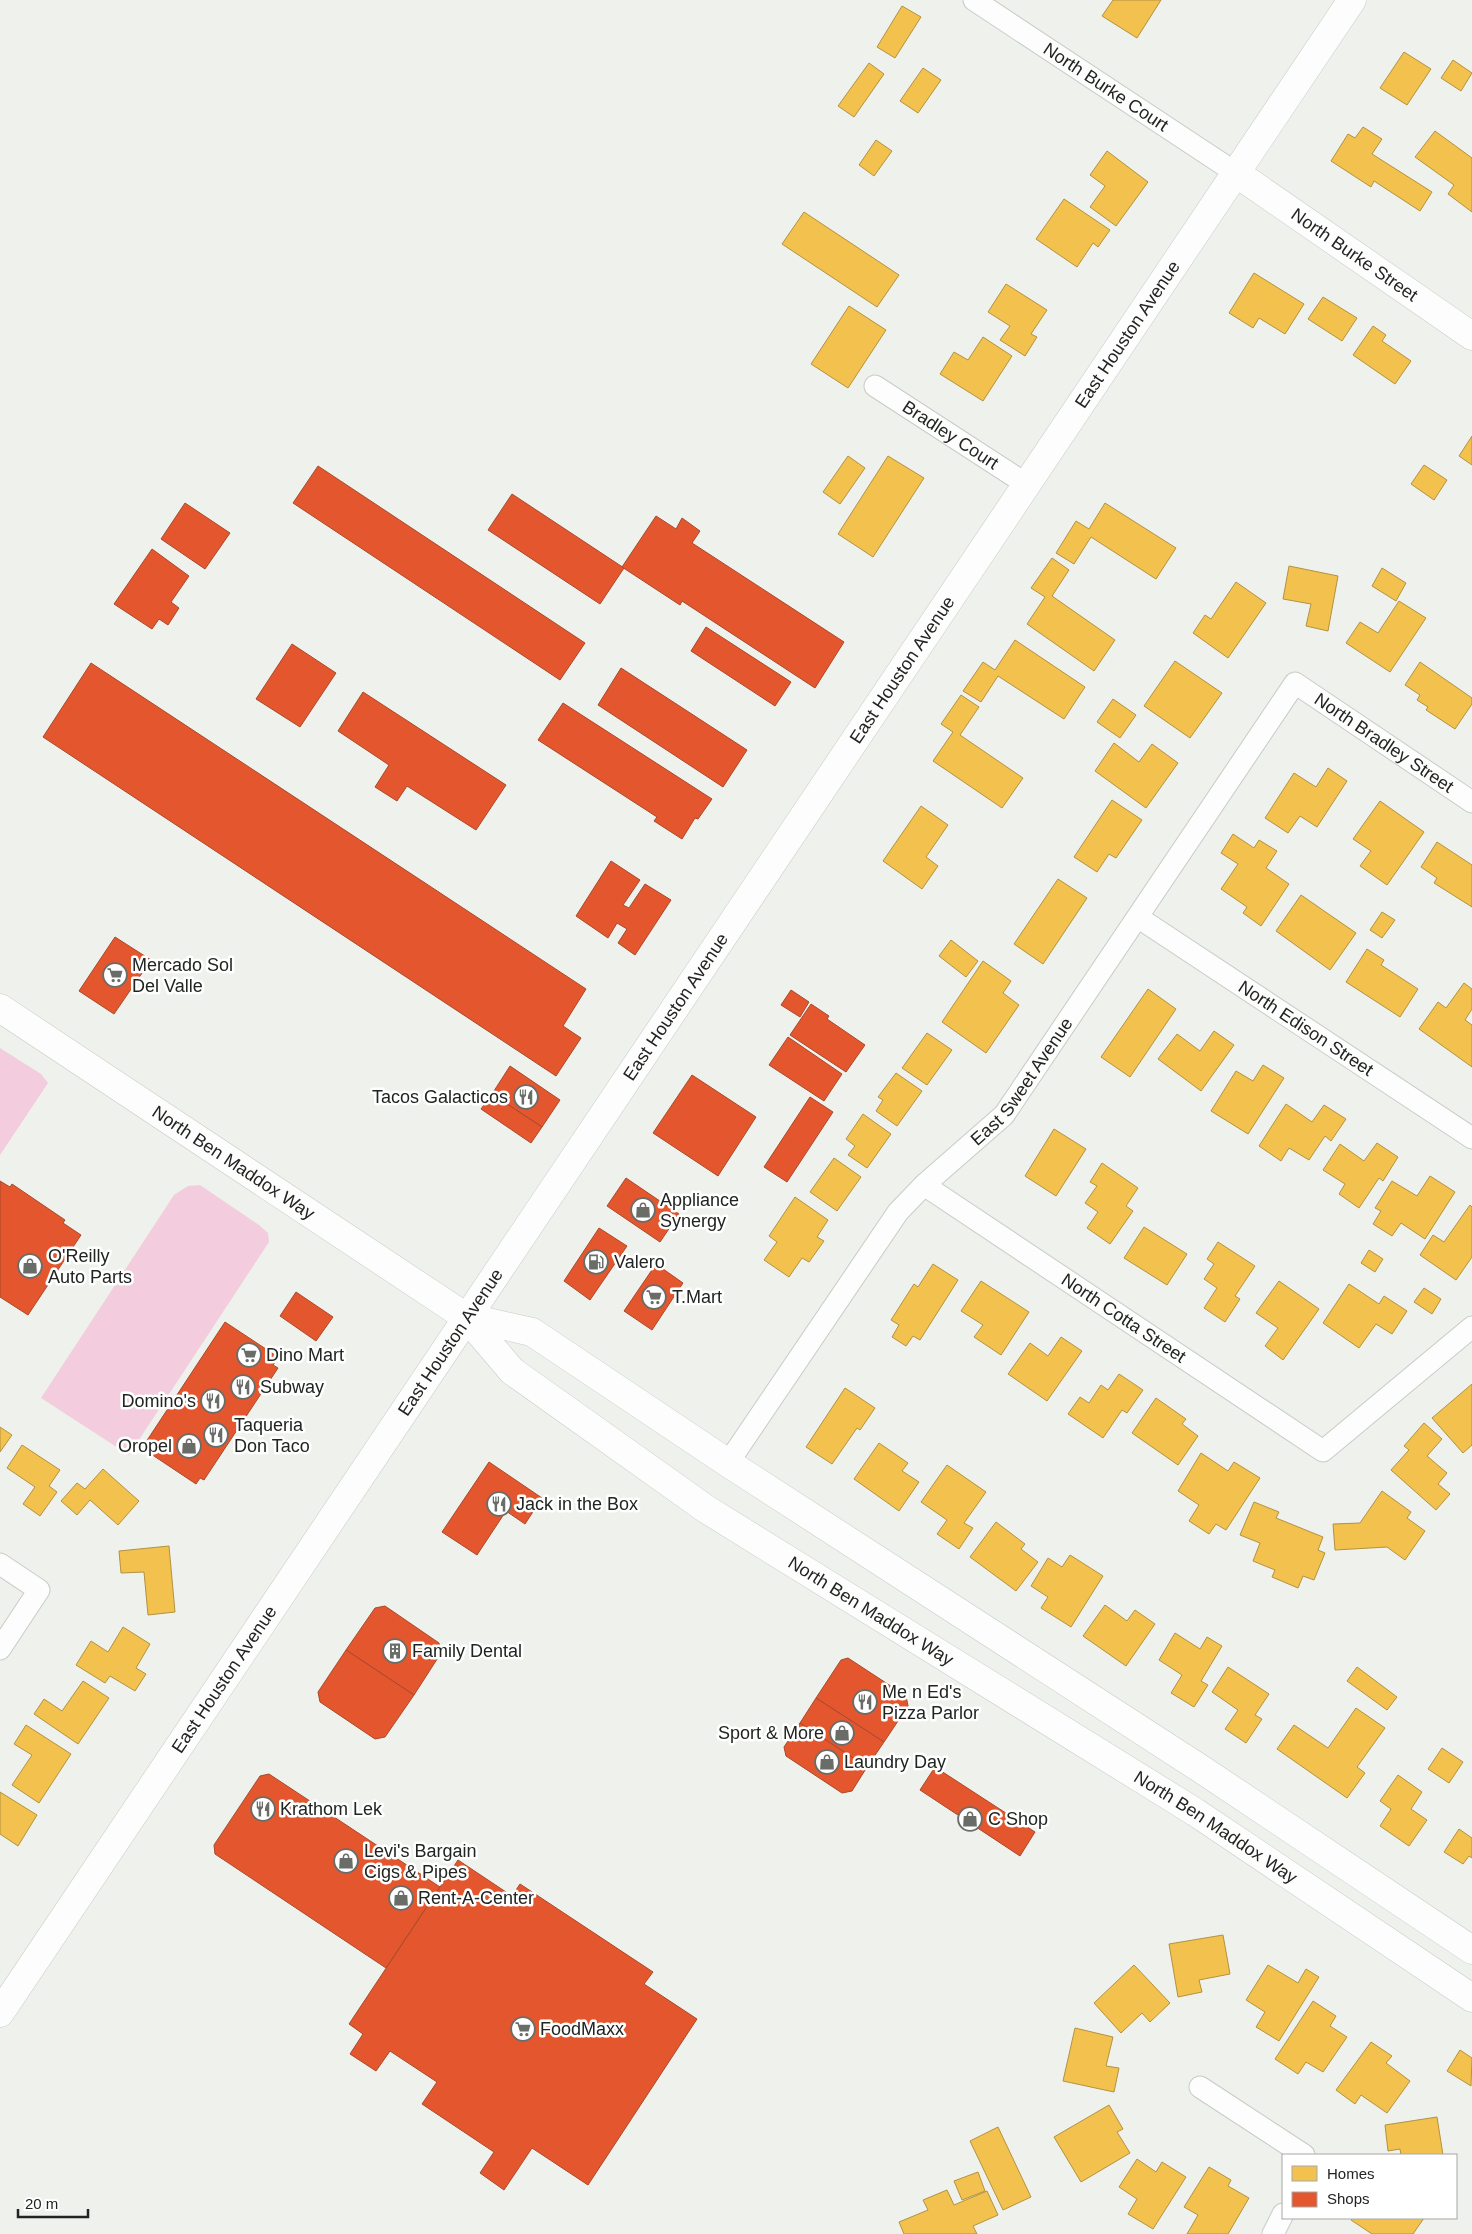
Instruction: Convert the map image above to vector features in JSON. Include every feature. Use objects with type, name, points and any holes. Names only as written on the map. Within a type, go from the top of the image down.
[{"type":"main road","name":"East Houston Avenue","points":[[0,2013],[1352,0]]},
{"type":"main road","name":"North Burke Street","points":[[1236,173],[1472,336]]},
{"type":"main road","name":"North Ben Maddox Way","points":[[0,1008],[466,1317],[512,1371],[706,1509],[1195,1812],[1472,1998]]},
{"type":"main road","name":"North Ben Maddox Way","points":[[466,1317],[532,1332],[728,1463],[1210,1775],[1472,1950]]},
{"type":"street","name":"North Burke Court","points":[[974,0],[1236,173]]},
{"type":"street","name":"Bradley Court","points":[[875,386],[1026,484]]},
{"type":"street","name":"North Bradley Street","points":[[1295,683],[1472,802]]},
{"type":"street","name":"East Sweet Avenue","points":[[728,1463],[898,1212],[924,1185],[1004,1115],[1139,918],[1295,683]]},
{"type":"street","name":"North Edison Street","points":[[1139,918],[1472,1138]]},
{"type":"street","name":"North Cotta Street","points":[[924,1185],[1323,1451],[1472,1327]]},
{"type":"street","points":[[0,1564],[39,1590],[0,1649]]},
{"type":"street","points":[[1200,2086],[1302,2154]]},
{"type":"street","points":[[1272,2234],[1282,2216]]},
{"type":"shaded area","points":[[0,1048],[41,1074],[48,1083],[0,1155]]},
{"type":"shaded area","points":[[200,1185],[259,1225],[268,1233],[269,1242],[129,1455],[41,1398],[174,1195],[188,1186]]},
{"type":"building: Homes","points":[[1113,0],[1161,0],[1137,38],[1102,16]]},
{"type":"building: Homes","points":[[902,6],[921,17],[895,58],[877,47]]},
{"type":"building: Homes","points":[[1404,52],[1431,69],[1407,105],[1380,88]]},
{"type":"building: Homes","points":[[1453,60],[1472,73],[1461,91],[1441,78]]},
{"type":"building: Homes","points":[[869,63],[884,74],[854,117],[838,106]]},
{"type":"building: Homes","points":[[923,68],[941,80],[918,113],[900,101]]},
{"type":"building: Homes","points":[[1363,127],[1382,139],[1372,154],[1432,192],[1420,211],[1374,181],[1371,187],[1331,161],[1348,134],[1355,138]]},
{"type":"building: Homes","points":[[1435,131],[1472,158],[1472,212],[1448,194],[1454,185],[1415,157]]},
{"type":"building: Homes","points":[[876,140],[892,151],[874,176],[859,165]]},
{"type":"building: Homes","points":[[1107,151],[1148,182],[1116,226],[1090,207],[1105,186],[1090,175]]},
{"type":"building: Homes","points":[[1064,199],[1110,230],[1098,247],[1093,243],[1077,267],[1036,239]]},
{"type":"building: Homes","points":[[804,212],[899,275],[877,307],[782,244]]},
{"type":"building: Homes","points":[[1254,273],[1304,304],[1285,334],[1259,318],[1253,328],[1229,313]]},
{"type":"building: Homes","points":[[1006,284],[1047,310],[1031,334],[1037,337],[1025,356],[1000,340],[1010,326],[988,312]]},
{"type":"building: Homes","points":[[1323,297],[1357,318],[1342,341],[1308,319]]},
{"type":"building: Homes","points":[[849,306],[886,330],[848,388],[811,364]]},
{"type":"building: Homes","points":[[1373,326],[1386,335],[1382,341],[1411,361],[1395,384],[1353,355]]},
{"type":"building: Homes","points":[[983,337],[1012,356],[983,401],[940,374],[954,352],[968,360]]},
{"type":"building: Homes","points":[[1472,436],[1472,465],[1459,456]]},
{"type":"building: Homes","points":[[848,456],[865,468],[840,504],[823,492]]},
{"type":"building: Homes","points":[[888,456],[924,478],[873,557],[838,534]]},
{"type":"building: Homes","points":[[1424,465],[1447,480],[1434,500],[1411,484]]},
{"type":"building: Homes","points":[[1105,503],[1176,548],[1156,579],[1091,537],[1074,564],[1056,553],[1076,521],[1089,529]]},
{"type":"building: Homes","points":[[1052,558],[1069,570],[1052,596],[1115,640],[1094,671],[1027,624],[1045,597],[1031,588]]},
{"type":"building: Homes","points":[[1289,566],[1338,576],[1328,631],[1306,626],[1311,604],[1283,599]]},
{"type":"building: Homes","points":[[1382,568],[1406,583],[1396,601],[1372,586]]},
{"type":"building: Homes","points":[[1236,582],[1266,603],[1228,658],[1193,633],[1205,615],[1211,619]]},
{"type":"building: Homes","points":[[1399,601],[1426,618],[1390,672],[1346,643],[1360,622],[1378,633]]},
{"type":"building: Homes","points":[[1015,640],[1085,687],[1064,719],[998,676],[981,702],[963,691],[983,662],[995,670]]},
{"type":"building: Homes","points":[[1175,661],[1222,693],[1190,738],[1144,706]]},
{"type":"building: Homes","points":[[1420,662],[1472,698],[1472,704],[1455,729],[1426,710],[1428,707],[1417,700],[1420,695],[1405,685]]},
{"type":"building: Homes","points":[[961,695],[979,707],[960,735],[1023,778],[1002,808],[933,761],[953,732],[941,724]]},
{"type":"building: Homes","points":[[1113,699],[1136,715],[1120,738],[1097,722]]},
{"type":"building: Homes","points":[[1114,743],[1139,762],[1152,744],[1178,763],[1146,808],[1095,771]]},
{"type":"building: Homes","points":[[1328,768],[1347,781],[1317,827],[1300,816],[1288,833],[1265,818],[1294,773],[1316,787]]},
{"type":"building: Homes","points":[[1112,800],[1142,820],[1116,858],[1109,854],[1097,872],[1074,857]]},
{"type":"building: Homes","points":[[1380,801],[1424,832],[1387,885],[1360,866],[1371,851],[1353,839]]},
{"type":"building: Homes","points":[[921,806],[948,825],[926,857],[938,866],[922,889],[883,861]]},
{"type":"building: Homes","points":[[1233,834],[1254,848],[1259,840],[1277,851],[1266,868],[1289,884],[1261,926],[1243,913],[1247,907],[1221,889],[1238,864],[1221,853]]},
{"type":"building: Homes","points":[[1437,842],[1472,865],[1472,907],[1434,883],[1437,878],[1421,867]]},
{"type":"building: Homes","points":[[1058,879],[1087,898],[1043,964],[1014,944]]},
{"type":"building: Homes","points":[[1301,895],[1356,933],[1330,970],[1276,931]]},
{"type":"building: Homes","points":[[1382,912],[1395,920],[1382,938],[1370,930]]},
{"type":"building: Homes","points":[[951,940],[978,961],[966,977],[939,956]]},
{"type":"building: Homes","points":[[1367,949],[1384,960],[1381,965],[1418,989],[1400,1017],[1346,982]]},
{"type":"building: Homes","points":[[983,961],[1011,981],[1003,993],[1019,1005],[986,1053],[942,1022]]},
{"type":"building: Homes","points":[[1464,983],[1472,989],[1472,1009],[1465,1020],[1472,1025],[1472,1067],[1419,1029],[1438,1002],[1446,1008]]},
{"type":"building: Homes","points":[[1148,989],[1176,1009],[1130,1077],[1101,1057]]},
{"type":"building: Homes","points":[[1214,1031],[1234,1045],[1201,1091],[1158,1059],[1177,1034],[1200,1051]]},
{"type":"building: Homes","points":[[927,1033],[952,1050],[927,1085],[902,1068]]},
{"type":"building: Homes","points":[[1263,1065],[1284,1078],[1248,1134],[1211,1111],[1236,1071],[1253,1081]]},
{"type":"building: Homes","points":[[896,1073],[922,1091],[897,1126],[876,1111],[883,1100],[878,1097]]},
{"type":"building: Homes","points":[[1286,1104],[1312,1122],[1324,1105],[1346,1119],[1331,1141],[1325,1136],[1309,1160],[1289,1148],[1281,1161],[1259,1146]]},
{"type":"building: Homes","points":[[863,1114],[891,1134],[867,1168],[848,1155],[855,1146],[846,1139]]},
{"type":"building: Homes","points":[[1054,1129],[1086,1149],[1056,1196],[1025,1176]]},
{"type":"building: Homes","points":[[1377,1143],[1398,1157],[1383,1181],[1379,1178],[1359,1208],[1339,1194],[1345,1184],[1323,1170],[1340,1144],[1364,1161]]},
{"type":"building: Homes","points":[[834,1158],[861,1177],[837,1211],[810,1192]]},
{"type":"building: Homes","points":[[1102,1163],[1138,1188],[1126,1206],[1133,1211],[1110,1244],[1087,1228],[1098,1212],[1085,1203],[1097,1186],[1090,1182]]},
{"type":"building: Homes","points":[[1430,1176],[1455,1192],[1425,1239],[1401,1223],[1392,1236],[1373,1224],[1381,1211],[1375,1208],[1392,1181],[1417,1196]]},
{"type":"building: Homes","points":[[795,1197],[828,1220],[817,1237],[824,1241],[809,1262],[802,1258],[789,1277],[764,1260],[777,1242],[769,1236]]},
{"type":"building: Homes","points":[[1470,1205],[1472,1207],[1472,1257],[1456,1280],[1420,1255],[1433,1235],[1444,1242]]},
{"type":"building: Homes","points":[[1144,1227],[1187,1254],[1167,1285],[1124,1258]]},
{"type":"building: Homes","points":[[1218,1242],[1255,1266],[1235,1296],[1240,1299],[1225,1322],[1204,1308],[1217,1288],[1204,1279],[1214,1264],[1207,1259]]},
{"type":"building: Homes","points":[[1369,1250],[1383,1259],[1375,1272],[1361,1263]]},
{"type":"building: Homes","points":[[933,1264],[958,1280],[920,1340],[913,1336],[906,1346],[892,1337],[899,1325],[891,1320],[914,1284],[918,1287]]},
{"type":"building: Homes","points":[[981,1281],[1029,1312],[1001,1355],[974,1337],[983,1325],[961,1311]]},
{"type":"building: Homes","points":[[1279,1281],[1319,1309],[1283,1360],[1265,1346],[1278,1328],[1256,1313]]},
{"type":"building: Homes","points":[[1349,1284],[1379,1304],[1384,1296],[1407,1311],[1392,1334],[1376,1324],[1359,1348],[1323,1323]]},
{"type":"building: Homes","points":[[1424,1288],[1441,1299],[1432,1314],[1414,1302]]},
{"type":"building: Homes","points":[[1061,1337],[1082,1351],[1047,1401],[1008,1374],[1030,1343],[1048,1356]]},
{"type":"building: Homes","points":[[1119,1374],[1143,1390],[1127,1413],[1122,1410],[1103,1438],[1068,1414],[1080,1397],[1089,1403],[1101,1385],[1108,1390]]},
{"type":"building: Homes","points":[[1472,1384],[1472,1445],[1463,1453],[1432,1418]]},
{"type":"building: Homes","points":[[845,1388],[875,1408],[860,1430],[857,1428],[832,1464],[806,1447]]},
{"type":"building: Homes","points":[[1156,1398],[1186,1419],[1182,1424],[1198,1436],[1178,1465],[1132,1433]]},
{"type":"building: Homes","points":[[1424,1423],[1442,1439],[1427,1456],[1447,1473],[1438,1484],[1450,1494],[1436,1510],[1391,1470],[1409,1450],[1404,1446]]},
{"type":"building: Homes","points":[[0,1427],[12,1435],[0,1452]]},
{"type":"building: Homes","points":[[879,1443],[908,1463],[902,1471],[919,1482],[899,1511],[854,1479]]},
{"type":"building: Homes","points":[[22,1445],[60,1470],[49,1486],[57,1492],[40,1516],[23,1504],[35,1487],[7,1468]]},
{"type":"building: Homes","points":[[1201,1453],[1228,1471],[1234,1462],[1260,1478],[1226,1530],[1216,1524],[1209,1534],[1189,1521],[1199,1505],[1178,1491]]},
{"type":"building: Homes","points":[[947,1465],[986,1492],[964,1523],[973,1528],[959,1549],[937,1534],[947,1520],[921,1502]]},
{"type":"building: Homes","points":[[103,1469],[139,1501],[118,1525],[90,1500],[77,1515],[61,1501],[77,1483],[85,1489]]},
{"type":"building: Homes","points":[[1382,1491],[1411,1512],[1407,1518],[1425,1531],[1405,1560],[1387,1547],[1335,1550],[1333,1524],[1360,1523]]},
{"type":"building: Homes","points":[[1254,1502],[1279,1512],[1276,1518],[1323,1537],[1318,1550],[1325,1553],[1314,1580],[1303,1576],[1298,1588],[1272,1577],[1275,1570],[1253,1561],[1260,1543],[1240,1535]]},
{"type":"building: Homes","points":[[996,1522],[1025,1544],[1021,1549],[1038,1562],[1016,1591],[970,1557]]},
{"type":"building: Homes","points":[[169,1546],[175,1612],[148,1615],[144,1572],[121,1573],[119,1551]]},
{"type":"building: Homes","points":[[1070,1555],[1103,1576],[1071,1627],[1041,1608],[1048,1597],[1031,1586],[1048,1558],[1062,1567]]},
{"type":"building: Homes","points":[[1105,1605],[1127,1621],[1135,1610],[1155,1624],[1126,1666],[1083,1636]]},
{"type":"building: Homes","points":[[123,1627],[150,1644],[136,1668],[146,1674],[135,1691],[110,1676],[105,1683],[76,1665],[91,1641],[108,1652]]},
{"type":"building: Homes","points":[[1175,1633],[1200,1649],[1207,1637],[1222,1646],[1201,1681],[1208,1685],[1194,1707],[1171,1693],[1182,1675],[1159,1660]]},
{"type":"building: Homes","points":[[1228,1667],[1269,1694],[1255,1715],[1262,1719],[1246,1743],[1225,1729],[1238,1710],[1212,1692]]},
{"type":"building: Homes","points":[[1357,1667],[1397,1697],[1387,1710],[1347,1681]]},
{"type":"building: Homes","points":[[83,1681],[109,1698],[78,1744],[34,1714],[44,1699],[62,1711]]},
{"type":"building: Homes","points":[[1356,1708],[1385,1728],[1357,1767],[1365,1773],[1347,1798],[1277,1749],[1294,1725],[1328,1748]]},
{"type":"building: Homes","points":[[26,1725],[71,1754],[39,1803],[12,1785],[32,1755],[14,1744]]},
{"type":"building: Homes","points":[[1442,1748],[1463,1762],[1449,1783],[1428,1769]]},
{"type":"building: Homes","points":[[1398,1775],[1422,1792],[1411,1809],[1427,1820],[1409,1846],[1380,1826],[1391,1809],[1380,1801]]},
{"type":"building: Homes","points":[[0,1792],[37,1815],[18,1846],[0,1834]]},
{"type":"building: Homes","points":[[1459,1829],[1472,1838],[1472,1858],[1469,1856],[1463,1864],[1444,1852]]},
{"type":"building: Homes","points":[[1223,1935],[1230,1974],[1199,1980],[1202,1992],[1178,1997],[1169,1944]]},
{"type":"building: Homes","points":[[1134,1965],[1170,2003],[1150,2022],[1142,2013],[1121,2033],[1094,2003]]},
{"type":"building: Homes","points":[[1268,1965],[1298,1983],[1306,1969],[1319,1977],[1279,2041],[1256,2027],[1265,2012],[1246,2000]]},
{"type":"building: Homes","points":[[1313,2001],[1336,2016],[1330,2026],[1347,2037],[1323,2072],[1306,2062],[1298,2074],[1275,2059]]},
{"type":"building: Homes","points":[[1075,2028],[1113,2037],[1106,2066],[1119,2068],[1114,2092],[1063,2081]]},
{"type":"building: Homes","points":[[1371,2042],[1392,2056],[1386,2063],[1410,2081],[1387,2113],[1361,2095],[1355,2104],[1336,2090]]},
{"type":"building: Homes","points":[[1460,2050],[1472,2058],[1471,2086],[1447,2071]]},
{"type":"building: Homes","points":[[1109,2105],[1123,2129],[1117,2132],[1130,2153],[1081,2182],[1054,2137]]},
{"type":"building: Homes","points":[[1437,2117],[1443,2154],[1401,2154],[1400,2149],[1388,2151],[1385,2125]]},
{"type":"building: Homes","points":[[998,2127],[1031,2197],[1003,2210],[970,2141]]},
{"type":"building: Homes","points":[[1137,2159],[1156,2172],[1162,2162],[1186,2177],[1153,2229],[1128,2214],[1137,2199],[1119,2187]]},
{"type":"building: Homes","points":[[1209,2167],[1231,2180],[1228,2186],[1249,2198],[1228,2234],[1187,2234],[1198,2215],[1184,2207]]},
{"type":"building: Homes","points":[[978,2172],[985,2191],[962,2200],[954,2181]]},
{"type":"building: Homes","points":[[947,2190],[954,2205],[987,2191],[998,2215],[973,2226],[977,2234],[904,2234],[899,2222],[928,2210],[923,2200]]},
{"type":"building: Homes","points":[[1423,2219],[1413,2234],[1372,2234],[1351,2220]]},
{"type":"building: Shops","points":[[318,466],[585,643],[560,680],[293,503]]},
{"type":"building: Shops","points":[[512,494],[624,568],[600,604],[488,530]]},
{"type":"building: Shops","points":[[185,503],[230,533],[205,569],[161,539]]},
{"type":"building: Shops","points":[[656,516],[676,529],[682,518],[700,531],[692,543],[844,642],[815,688],[682,601],[680,605],[622,567]]},
{"type":"building: Shops","points":[[152,549],[189,576],[171,602],[179,608],[168,625],[159,619],[152,629],[114,604]]},
{"type":"building: Shops","points":[[706,627],[791,682],[775,706],[691,651]]},
{"type":"building: Shops","points":[[292,644],[336,673],[300,727],[256,699]]},
{"type":"building: Shops","points":[[91,663],[586,989],[563,1026],[581,1038],[556,1076],[43,737]]},
{"type":"building: Shops","points":[[621,668],[747,750],[723,787],[598,705]]},
{"type":"building: Shops","points":[[363,692],[506,785],[476,830],[407,786],[397,801],[375,787],[389,765],[338,731]]},
{"type":"building: Shops","points":[[563,703],[712,799],[698,819],[695,818],[682,839],[654,821],[657,817],[538,740]]},
{"type":"building: Shops","points":[[611,861],[640,880],[623,905],[629,908],[645,884],[671,900],[635,955],[618,943],[627,929],[617,923],[608,938],[576,916]]},
{"type":"building: Shops","name":"Mercado Sol Del Valle","points":[[115,937],[151,960],[114,1014],[79,991]]},
{"type":"building: Shops","points":[[791,990],[809,1002],[800,1017],[781,1005]]},
{"type":"building: Shops","points":[[811,1004],[829,1016],[827,1019],[865,1045],[846,1072],[790,1035]]},
{"type":"building: Shops","points":[[788,1037],[842,1074],[824,1101],[769,1065]]},
{"type":"building: Shops","name":"Tacos Galacticos","points":[[510,1066],[560,1100],[542,1127],[492,1094]]},
{"type":"building: Shops","points":[[692,1075],[756,1117],[718,1176],[653,1133]]},
{"type":"building: Shops","points":[[492,1094],[542,1127],[531,1143],[481,1109]]},
{"type":"building: Shops","points":[[810,1097],[833,1112],[787,1182],[764,1167]]},
{"type":"building: Shops","name":"Appliance Synergy","points":[[626,1178],[679,1214],[660,1242],[607,1206]]},
{"type":"building: Shops","name":"O'Reilly Auto Parts","points":[[0,1181],[10,1187],[12,1184],[65,1220],[63,1223],[81,1235],[28,1315],[0,1297]]},
{"type":"building: Shops","name":"Valero","points":[[599,1228],[627,1246],[590,1300],[564,1281]]},
{"type":"building: Shops","name":"T.Mart","points":[[656,1264],[683,1283],[652,1330],[624,1311]]},
{"type":"building: Shops","points":[[296,1292],[333,1317],[316,1341],[280,1316]]},
{"type":"building: Shops","points":[[225,1322],[278,1357],[273,1365],[278,1368],[204,1480],[200,1478],[196,1484],[142,1448]]},
{"type":"building: Shops","name":"Jack in the Box","points":[[489,1462],[542,1498],[525,1524],[506,1511],[477,1555],[442,1532]]},
{"type":"building: Shops","name":"Family Dental","points":[[385,1606],[439,1643],[441,1653],[414,1695],[346,1650],[375,1608]]},
{"type":"building: Shops","points":[[346,1650],[414,1695],[385,1737],[375,1739],[320,1702],[318,1692]]},
{"type":"building: Shops","name":"Me n Ed's Pizza Parlor","points":[[848,1658],[906,1696],[908,1706],[884,1742],[816,1698],[841,1660]]},
{"type":"building: Shops","name":"Sport & More","points":[[816,1698],[884,1742],[867,1767],[800,1723]]},
{"type":"building: Shops","name":"Laundry Day","points":[[800,1723],[867,1767],[852,1791],[842,1793],[786,1756],[784,1747]]},
{"type":"building: Shops","points":[[935,1767],[1035,1832],[1020,1856],[920,1790]]},
{"type":"building: Shops","points":[[269,1774],[440,1887],[386,1968],[215,1854],[214,1845],[260,1776]]},
{"type":"building: Shops","name":"FoodMaxx","points":[[458,1860],[512,1896],[520,1884],[653,1972],[644,1984],[697,2019],[588,2185],[532,2148],[504,2190],[480,2173],[494,2152],[422,2104],[437,2082],[390,2051],[376,2071],[350,2054],[363,2034],[349,2024]]},
{"type":"place","name":"Mercado Sol Del Valle","points":[[115,975]]},
{"type":"place","name":"Tacos Galacticos","points":[[526,1097]]},
{"type":"place","name":"Appliance Synergy","points":[[643,1210]]},
{"type":"place","name":"Valero","points":[[596,1262]]},
{"type":"place","name":"O'Reilly Auto Parts","points":[[30,1266]]},
{"type":"place","name":"T.Mart","points":[[654,1297]]},
{"type":"place","name":"Dino Mart","points":[[249,1355]]},
{"type":"place","name":"Subway","points":[[243,1387]]},
{"type":"place","name":"Domino's","points":[[213,1401]]},
{"type":"place","name":"Taqueria Don Taco","points":[[216,1435]]},
{"type":"place","name":"Oropel","points":[[189,1446]]},
{"type":"place","name":"Jack in the Box","points":[[499,1504]]},
{"type":"place","name":"Family Dental","points":[[395,1651]]},
{"type":"place","name":"Me n Ed's Pizza Parlor","points":[[865,1702]]},
{"type":"place","name":"Sport & More","points":[[842,1733]]},
{"type":"place","name":"Laundry Day","points":[[827,1762]]},
{"type":"place","name":"Krathom Lek","points":[[263,1809]]},
{"type":"place","name":"C Shop","points":[[970,1819]]},
{"type":"place","name":"Levi's Bargain Cigs & Pipes","points":[[346,1861]]},
{"type":"place","name":"Rent-A-Center","points":[[401,1898]]},
{"type":"place","name":"FoodMaxx","points":[[523,2029]]}]
